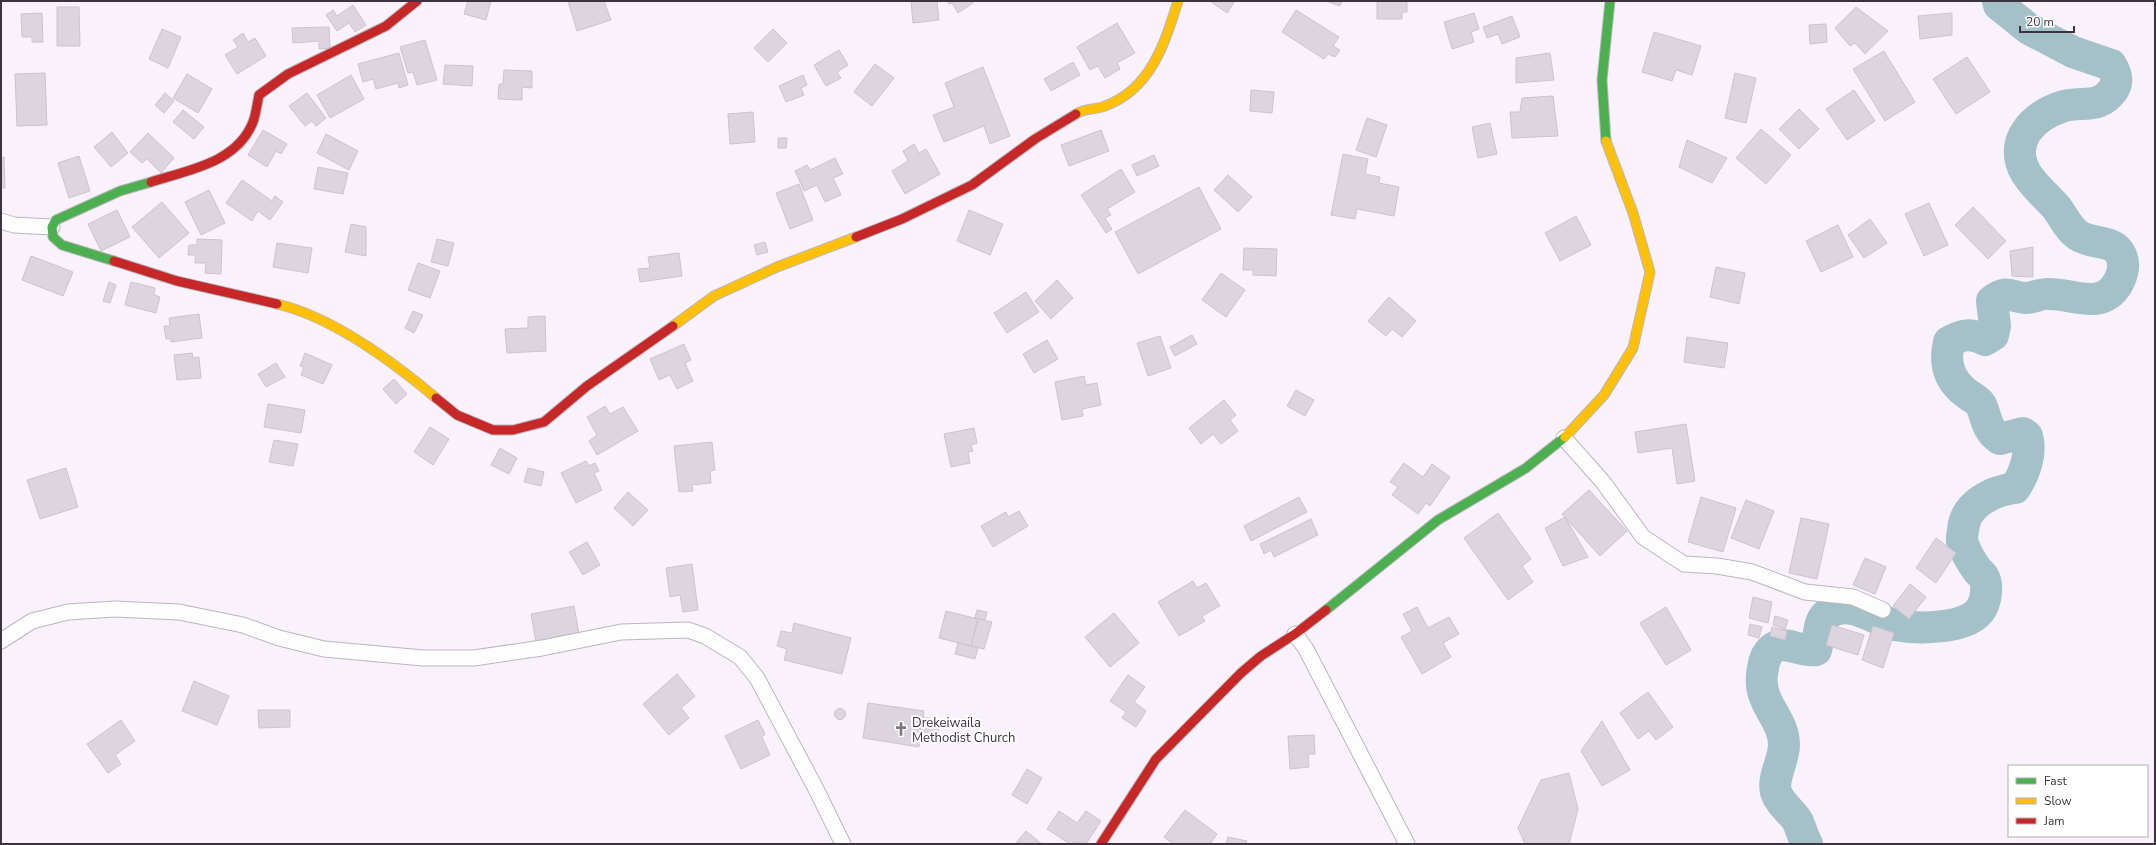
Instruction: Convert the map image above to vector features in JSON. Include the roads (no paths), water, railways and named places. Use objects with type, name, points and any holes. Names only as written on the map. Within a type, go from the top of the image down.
[{"type":"street","points":[[417,1],[386,26],[288,74],[259,95],[253,122],[241,143],[215,162],[120,191],[56,220],[52,227],[53,237],[62,245],[178,281],[298,309],[359,341],[404,370],[457,415],[493,430],[513,430],[544,422],[587,386],[647,346],[714,296],[777,267],[902,219],[972,185],[1035,139],[1082,110],[1105,106],[1126,94],[1144,80],[1158,56],[1169,30],[1178,1]]},
{"type":"street","points":[[1101,844],[1156,759],[1242,673],[1261,656],[1295,634],[1438,520],[1526,468],[1564,438],[1604,395],[1633,348],[1650,272],[1633,214],[1606,146],[1602,80],[1610,1]]},
{"type":"street","points":[[1,221],[14,225],[52,227]]},
{"type":"street","points":[[1564,438],[1603,482],[1643,537],[1684,564],[1717,566],[1752,572],[1805,592],[1853,597],[1883,610]]},
{"type":"street","points":[[1,642],[32,621],[68,612],[115,608],[179,612],[243,625],[278,638],[324,649],[423,658],[474,658],[542,648],[621,632],[688,630],[711,639],[740,657],[757,678],[816,789],[843,844]]},
{"type":"street","points":[[1295,634],[1306,649],[1407,844]]},
{"type":"waterway","points":[[1807,844],[1798,822],[1793,814],[1780,801],[1776,792],[1775,787],[1777,775],[1784,745],[1780,726],[1766,700],[1763,691],[1762,680],[1764,662],[1767,655],[1772,649],[1782,645],[1805,650],[1816,650],[1823,618],[1834,610],[1843,608],[1860,611],[1895,625],[1916,627],[1955,624],[1976,615],[1983,604],[1986,584],[1984,577],[1969,557],[1962,541],[1965,521],[1974,506],[1981,500],[1997,492],[2015,488],[2025,469],[2029,449],[2027,436],[2023,433],[2000,439],[1989,428],[1980,403],[1960,388],[1952,377],[1949,370],[1947,357],[1949,342],[1958,337],[1967,335],[1976,336],[1985,340],[1993,335],[1995,326],[1992,301],[2001,295],[2026,298],[2046,294],[2096,299],[2104,297],[2111,292],[2118,283],[2122,272],[2123,264],[2121,256],[2116,248],[2081,237],[2070,228],[2056,207],[2026,173],[2021,162],[2020,151],[2026,132],[2032,124],[2050,111],[2068,105],[2095,103],[2101,101],[2107,96],[2115,87],[2116,77],[2114,71],[2111,65],[2073,52],[2029,29],[1999,5],[1998,1]]},
{"type":"place","name":"Drekeiwaila Methodist Church","points":[[901,729]]}]
